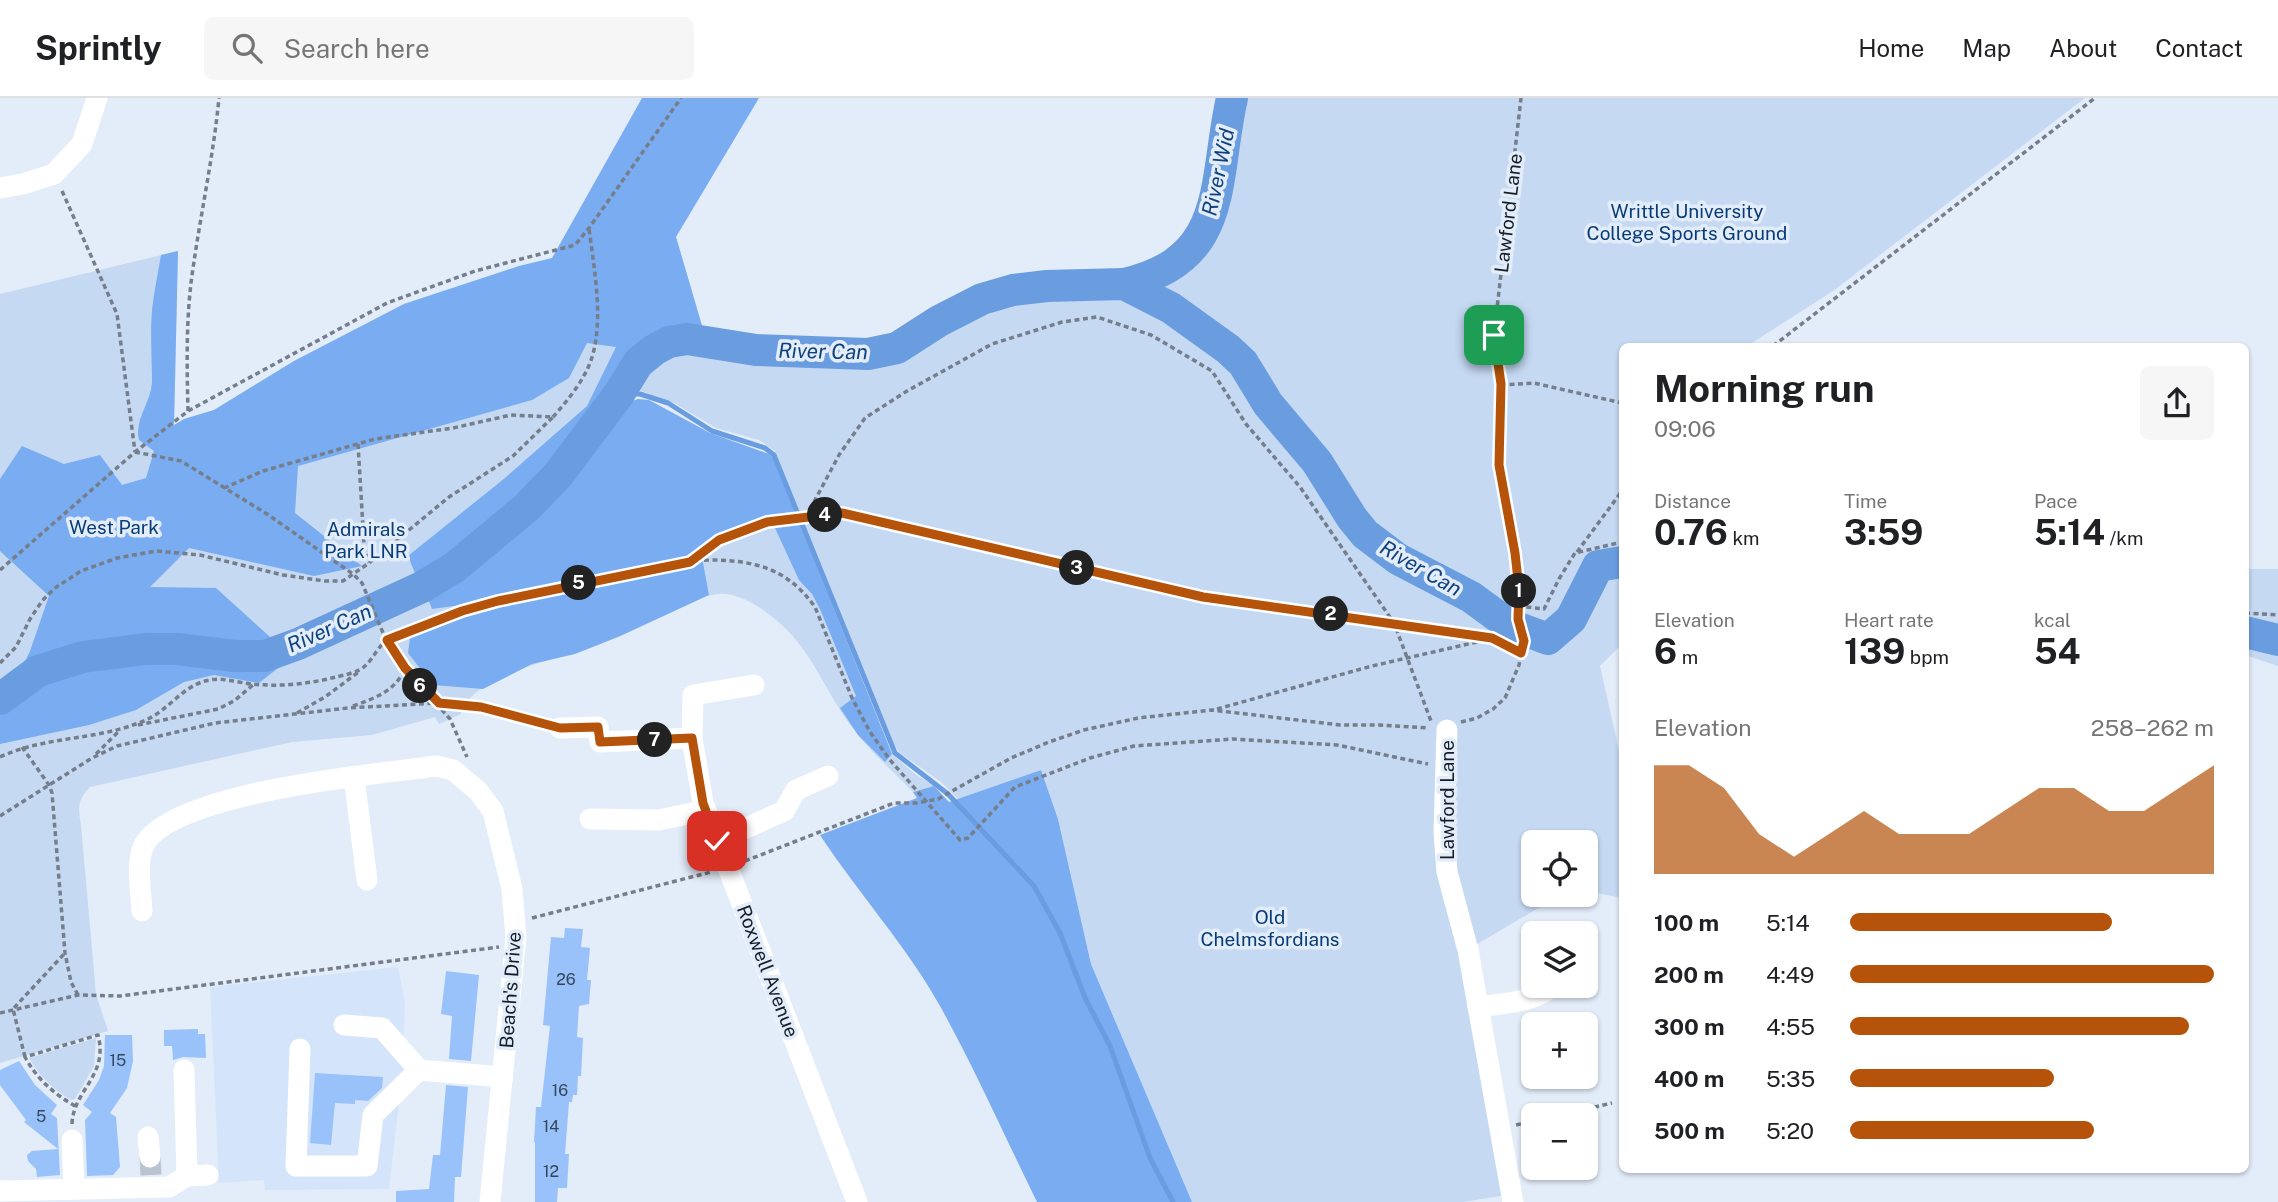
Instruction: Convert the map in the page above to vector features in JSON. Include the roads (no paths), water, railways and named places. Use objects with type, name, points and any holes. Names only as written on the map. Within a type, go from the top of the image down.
[{"type":"street","points":[[0,188],[54,174],[82,144],[97,98]]},
{"type":"street","name":"Roxwell Avenue","points":[[754,685],[692,695],[692,738],[706,810],[857,1202]]},
{"type":"street","points":[[560,728],[598,727],[600,742],[692,738]]},
{"type":"street","name":"Lawford Lane","points":[[1447,730],[1444,768],[1447,872],[1468,950],[1513,1202]]},
{"type":"street","name":"Beach's Drive","points":[[142,911],[139,876],[143,847],[162,825],[212,806],[277,788],[436,766],[453,770],[478,791],[493,811],[512,889],[516,937],[490,1202]]},
{"type":"street","points":[[717,841],[784,811],[796,790],[828,776]]},
{"type":"street","points":[[354,777],[367,880]]},
{"type":"street","points":[[590,819],[659,820],[706,810]]},
{"type":"street","points":[[1478,1007],[1528,998]]},
{"type":"street","points":[[344,1025],[382,1028],[419,1070],[503,1077]]},
{"type":"street","points":[[300,1049],[296,1166],[367,1166],[373,1115],[419,1070]]},
{"type":"street","points":[[0,1191],[39,1196],[74,1189],[109,1195],[167,1175],[184,1070]]},
{"type":"street","points":[[72,1140],[74,1189]]},
{"type":"waterway","name":"River Wid","points":[[1124,284],[1158,273],[1183,257],[1200,237],[1211,214],[1232,98]]},
{"type":"waterway","name":"River Can","points":[[0,699],[38,671],[83,657],[146,649],[265,656],[298,644],[422,587],[455,567],[526,508],[558,475],[619,394],[638,363],[669,342],[687,339],[756,350],[868,354],[897,348],[939,321],[982,299],[1013,290],[1047,286],[1124,284],[1171,308],[1228,349],[1243,363],[1268,404],[1317,462],[1365,534],[1398,559],[1471,597],[1508,624],[1548,639],[1571,619],[1598,566],[1619,562]]},
{"type":"waterway","points":[[619,394],[640,394],[668,403],[712,431],[765,448],[774,455],[895,753],[948,794],[1034,886],[1060,933],[1086,1000],[1110,1046],[1150,1158],[1173,1202]]},
{"type":"waterway","name":"River Can","points":[[2249,633],[2278,640]]},
{"type":"tunnel","points":[[150,1157],[151,1175]]},
{"type":"park label","name":"Writtle University College Sports Ground","points":[[1687,222]]},
{"type":"park label","name":"West Park","points":[[114,527]]},
{"type":"park label","name":"Admirals Park LNR","points":[[366,540]]},
{"type":"park label","name":"Old Chelmsfordians","points":[[1270,928]]}]
